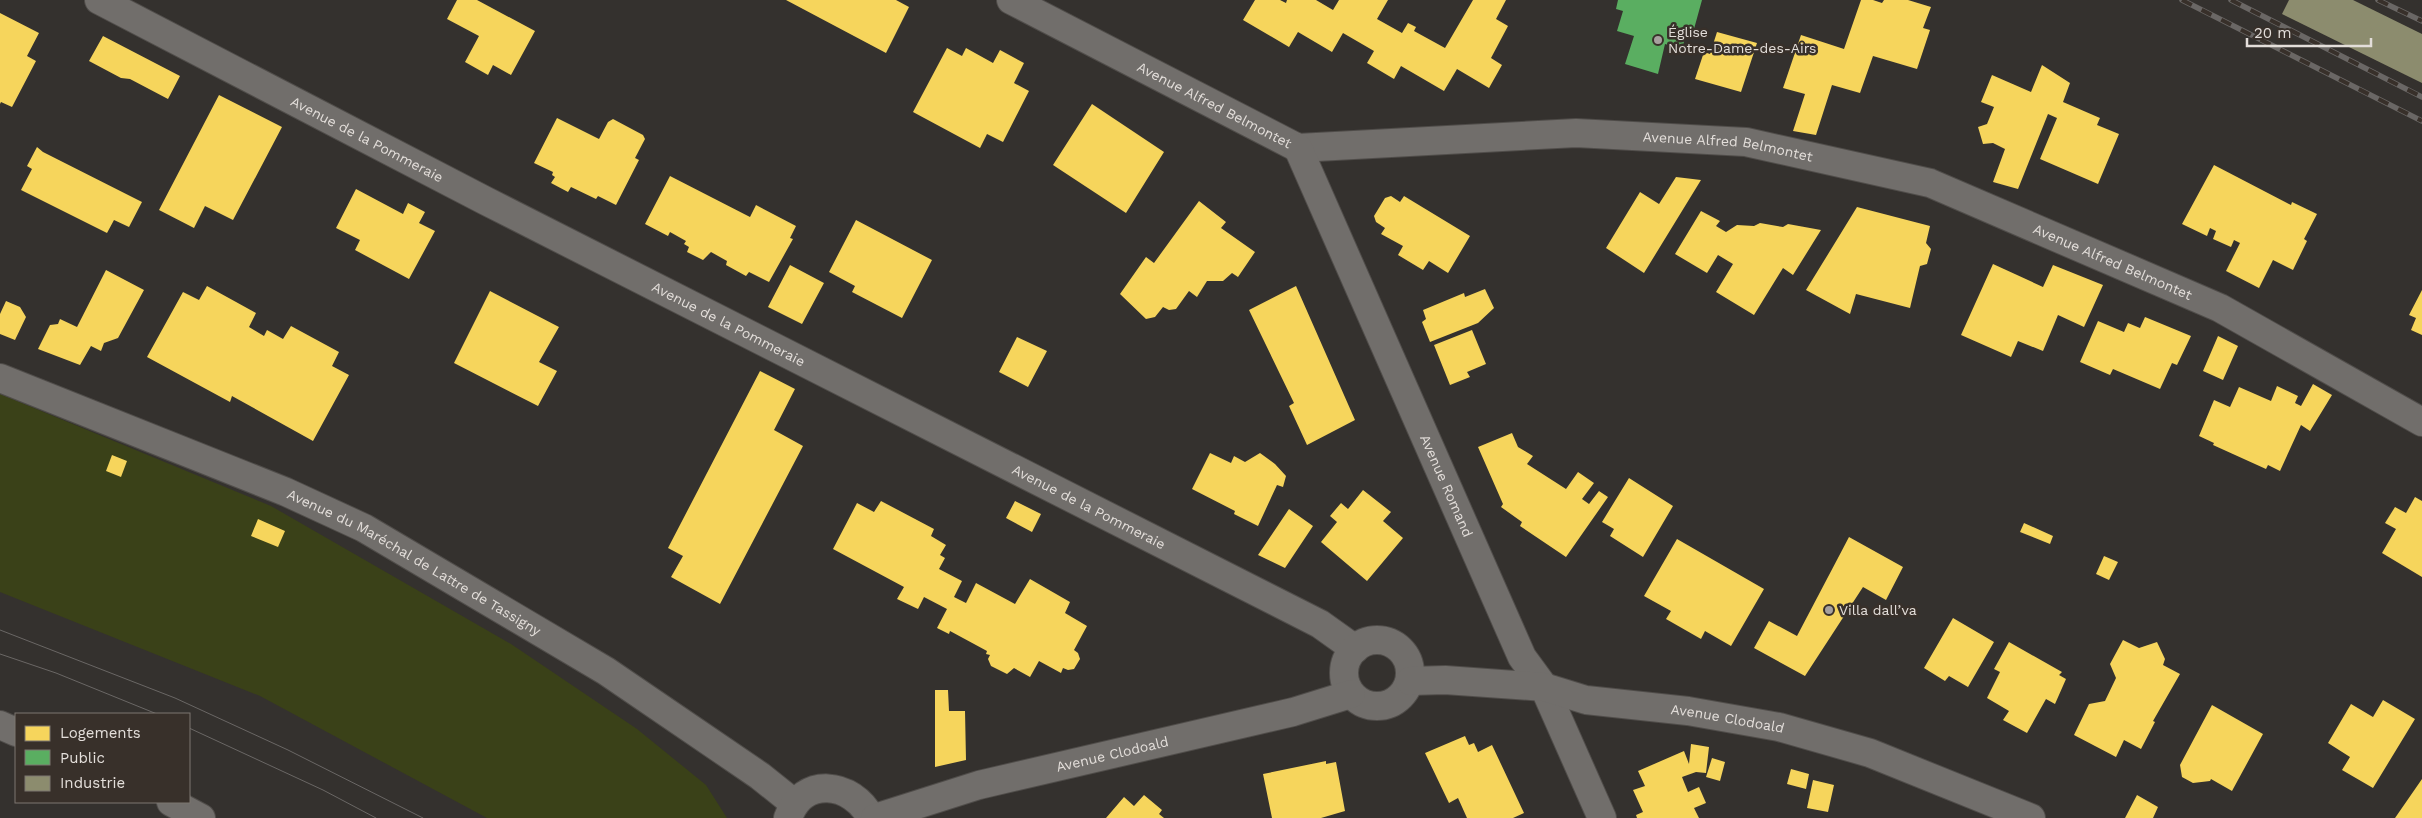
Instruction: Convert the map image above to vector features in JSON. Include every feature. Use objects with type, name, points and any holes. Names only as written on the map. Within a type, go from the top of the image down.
[{"type":"street","name":"Avenue de la Pommeraie","points":[[100,0],[486,201],[1320,624],[1355,649]]},
{"type":"street","name":"Avenue Alfred Belmontet","points":[[1011,0],[1298,148],[1576,133],[1746,142],[1930,183],[2220,308],[2422,422]]},
{"type":"street","name":"Avenue Romand","points":[[1298,148],[1522,657],[1544,687],[1602,818]]},
{"type":"street","name":"Avenue du Maréchal de Lattre de Tassigny","points":[[0,378],[286,492],[364,528],[606,671],[760,776],[792,811]]},
{"type":"street","points":[[1376,640],[1388,642],[1398,647],[1410,665],[1410,681],[1399,699],[1388,705],[1372,707],[1361,703],[1351,694],[1344,677],[1345,665],[1355,649],[1364,643],[1376,640]]},
{"type":"street","name":"Avenue Clodoald","points":[[1410,681],[1445,680],[1544,687],[1586,700],[1688,710],[1779,727],[1870,753],[2031,818]]},
{"type":"street","name":"Avenue Clodoald","points":[[875,818],[979,784],[1293,712],[1351,694]]},
{"type":"street","points":[[0,725],[15,732]]},
{"type":"street","points":[[792,811],[806,795],[818,790],[832,788],[845,791],[857,798],[871,818]]},
{"type":"street","points":[[173,803],[201,818]]},
{"type":"green space","points":[[0,394],[271,506],[511,644],[637,729],[706,785],[727,818],[487,818],[260,696],[0,592]]},
{"type":"building: Logements","points":[[457,0],[477,0],[535,31],[511,75],[493,65],[488,75],[465,62],[479,36],[447,19]]},
{"type":"building: Logements","points":[[786,0],[896,0],[909,7],[886,53]]},
{"type":"building: Logements","points":[[1255,0],[1280,0],[1286,3],[1287,0],[1316,0],[1333,10],[1339,0],[1388,0],[1377,19],[1402,33],[1408,23],[1416,27],[1414,31],[1445,48],[1473,0],[1506,0],[1496,19],[1508,26],[1491,58],[1502,65],[1489,88],[1457,69],[1444,91],[1401,66],[1394,79],[1367,63],[1374,51],[1343,33],[1332,52],[1298,32],[1289,47],[1243,20]]},
{"type":"building: Logements","points":[[1861,0],[1873,0],[1882,3],[1884,0],[1908,0],[1931,7],[1923,28],[1930,30],[1917,69],[1873,56],[1860,93],[1832,85],[1816,135],[1793,131],[1805,94],[1783,88],[1801,35],[1844,49]]},
{"type":"building: Logements","points":[[0,13],[39,33],[27,56],[36,61],[12,107],[1,102],[0,104]]},
{"type":"building: Logements","points":[[1717,32],[1757,43],[1741,92],[1695,79],[1704,52],[1710,54]]},
{"type":"building: Logements","points":[[103,36],[180,76],[168,99],[130,79],[121,78],[89,61]]},
{"type":"building: Logements","points":[[947,48],[962,56],[966,48],[993,63],[1000,50],[1024,63],[1014,83],[1029,91],[1003,142],[987,134],[980,148],[913,112]]},
{"type":"building: Logements","points":[[2042,65],[2070,83],[2063,102],[2100,118],[2097,125],[2119,134],[2098,184],[2040,159],[2057,118],[2048,114],[2018,189],[1993,182],[2005,149],[1993,143],[1983,144],[1978,127],[1987,124],[1994,107],[1981,102],[1992,75],[2031,92]]},
{"type":"building: Logements","points":[[219,95],[282,127],[233,220],[205,206],[194,228],[159,210]]},
{"type":"building: Logements","points":[[1092,104],[1164,152],[1126,213],[1053,165]]},
{"type":"building: Logements","points":[[557,118],[599,139],[608,122],[613,119],[643,135],[645,139],[635,158],[639,160],[616,205],[598,196],[596,199],[571,187],[568,192],[551,183],[555,177],[552,175],[553,172],[534,163]]},
{"type":"building: Logements","points":[[37,147],[43,152],[142,202],[129,227],[114,220],[107,233],[21,190],[32,169],[27,166]]},
{"type":"building: Logements","points":[[2214,165],[2291,205],[2292,202],[2317,214],[2304,239],[2307,241],[2293,270],[2273,260],[2259,288],[2226,271],[2240,243],[2234,240],[2231,247],[2213,239],[2216,231],[2210,228],[2207,236],[2182,224]]},
{"type":"building: Logements","points":[[670,176],[750,217],[756,205],[796,226],[790,238],[793,239],[769,282],[749,272],[746,276],[726,265],[727,261],[711,252],[703,260],[687,252],[689,247],[684,244],[686,241],[670,232],[668,236],[645,224]]},
{"type":"building: Logements","points":[[1676,177],[1701,180],[1644,273],[1606,248],[1640,192],[1659,204]]},
{"type":"building: Logements","points":[[356,189],[403,214],[408,203],[425,212],[419,223],[435,231],[409,279],[355,250],[360,240],[336,228]]},
{"type":"building: Logements","points":[[1391,196],[1400,202],[1404,196],[1470,236],[1448,273],[1429,261],[1423,270],[1398,255],[1403,246],[1381,234],[1385,228],[1376,222],[1374,216],[1385,198]]},
{"type":"building: Logements","points":[[1199,201],[1226,222],[1221,228],[1255,252],[1238,277],[1232,273],[1223,281],[1207,281],[1197,297],[1189,291],[1176,309],[1169,310],[1163,307],[1155,317],[1146,319],[1120,294],[1146,257],[1154,263]]},
{"type":"building: Logements","points":[[1857,207],[1930,226],[1926,243],[1931,249],[1927,264],[1920,266],[1910,308],[1856,294],[1850,314],[1806,290]]},
{"type":"building: Logements","points":[[1701,211],[1720,221],[1716,226],[1726,232],[1737,225],[1754,226],[1760,223],[1783,227],[1788,224],[1821,230],[1793,275],[1783,268],[1754,315],[1716,292],[1733,264],[1718,255],[1707,273],[1675,254]]},
{"type":"building: Logements","points":[[856,220],[932,260],[902,318],[852,292],[855,286],[829,272]]},
{"type":"building: Logements","points":[[1993,264],[2043,287],[2053,265],[2103,285],[2084,327],[2058,315],[2043,351],[2018,341],[2011,357],[1961,335]]},
{"type":"building: Logements","points":[[790,265],[824,283],[802,324],[768,307]]},
{"type":"building: Logements","points":[[106,270],[144,290],[118,338],[104,343],[101,351],[91,346],[80,365],[38,349],[50,325],[58,324],[60,319],[77,327]]},
{"type":"building: Logements","points":[[207,286],[256,313],[249,327],[264,336],[267,330],[283,339],[291,326],[339,352],[332,366],[349,375],[313,441],[232,396],[230,402],[147,357],[183,292],[199,300]]},
{"type":"building: Logements","points":[[1296,286],[1355,420],[1307,445],[1289,406],[1294,403],[1249,310]]},
{"type":"building: Logements","points":[[1485,289],[1494,308],[1478,323],[1430,342],[1422,322],[1426,319],[1423,310],[1464,293],[1465,297]]},
{"type":"building: Logements","points":[[2422,290],[2422,335],[2411,330],[2416,318],[2409,315]]},
{"type":"building: Logements","points":[[490,291],[559,327],[539,362],[557,371],[538,406],[454,363]]},
{"type":"building: Logements","points":[[6,301],[20,307],[26,317],[15,340],[0,334],[0,314]]},
{"type":"building: Logements","points":[[2145,317],[2191,336],[2177,365],[2172,363],[2160,389],[2113,369],[2110,375],[2080,362],[2098,321],[2124,332],[2128,323],[2140,328]]},
{"type":"building: Logements","points":[[1472,330],[1486,364],[1467,372],[1470,377],[1450,385],[1434,345]]},
{"type":"building: Logements","points":[[2218,336],[2238,346],[2223,380],[2203,371]]},
{"type":"building: Logements","points":[[1017,337],[1047,351],[1028,387],[999,372]]},
{"type":"building: Logements","points":[[760,371],[795,389],[774,430],[803,446],[720,604],[671,577],[683,556],[668,548]]},
{"type":"building: Logements","points":[[2313,384],[2332,395],[2310,431],[2301,425],[2280,471],[2268,465],[2266,469],[2213,445],[2214,443],[2199,436],[2214,400],[2230,407],[2239,387],[2271,401],[2277,386],[2298,396],[2295,403],[2301,406]]},
{"type":"building: Logements","points":[[1512,433],[1518,447],[1533,456],[1527,464],[1566,489],[1578,472],[1594,483],[1582,499],[1589,504],[1599,491],[1608,497],[1566,557],[1520,526],[1522,522],[1501,507],[1503,504],[1478,447]]},
{"type":"building: Logements","points":[[1210,453],[1231,463],[1234,456],[1245,462],[1260,453],[1275,464],[1286,476],[1283,487],[1277,485],[1258,526],[1234,514],[1235,511],[1192,489]]},
{"type":"building: Logements","points":[[112,455],[127,461],[121,477],[106,471]]},
{"type":"building: Logements","points":[[1629,478],[1673,506],[1643,557],[1610,536],[1614,529],[1602,522]]},
{"type":"building: Logements","points":[[1363,490],[1391,512],[1383,521],[1403,538],[1367,581],[1321,542],[1337,522],[1330,516],[1341,503],[1348,509]]},
{"type":"building: Logements","points":[[2415,497],[2422,501],[2422,577],[2382,553],[2396,529],[2385,523],[2395,507],[2406,513]]},
{"type":"building: Logements","points":[[881,501],[934,529],[931,536],[946,545],[940,555],[945,558],[939,569],[962,581],[954,597],[966,603],[976,583],[1015,604],[1030,579],[1070,602],[1065,613],[1087,626],[1074,650],[1078,653],[1080,659],[1074,669],[1068,670],[1063,668],[1061,673],[1039,661],[1030,677],[1014,668],[1007,674],[991,666],[988,659],[990,655],[986,654],[987,651],[950,631],[949,634],[937,628],[947,609],[924,597],[918,609],[897,599],[904,587],[833,549],[857,503],[874,512]]},
{"type":"building: Logements","points":[[1015,501],[1041,514],[1032,532],[1006,518]]},
{"type":"building: Logements","points":[[1289,509],[1313,526],[1285,568],[1258,555]]},
{"type":"building: Logements","points":[[258,519],[285,531],[278,547],[251,536]]},
{"type":"building: Logements","points":[[2024,523],[2053,536],[2050,544],[2020,532]]},
{"type":"building: Logements","name":"Villa dall’va","points":[[1849,537],[1903,567],[1886,600],[1863,587],[1805,676],[1754,648],[1769,621],[1797,636]]},
{"type":"building: Logements","points":[[1677,539],[1764,589],[1731,646],[1705,631],[1701,639],[1666,619],[1671,611],[1644,596]]},
{"type":"building: Logements","points":[[2104,556],[2118,562],[2109,580],[2096,574]]},
{"type":"building: Logements","points":[[1953,618],[1994,642],[1968,687],[1949,676],[1945,681],[1924,668]]},
{"type":"building: Logements","points":[[2123,640],[2139,648],[2157,642],[2165,659],[2163,665],[2180,674],[2153,721],[2155,722],[2141,749],[2124,740],[2116,757],[2074,735],[2089,704],[2105,701],[2116,678],[2110,664]]},
{"type":"building: Logements","points":[[2009,642],[2062,672],[2059,675],[2066,679],[2055,704],[2046,699],[2027,733],[2003,720],[2009,711],[1987,698],[2000,672],[1994,669]]},
{"type":"building: Logements","points":[[935,690],[948,690],[949,711],[965,711],[966,760],[935,767]]},
{"type":"building: Logements","points":[[2383,700],[2415,719],[2373,788],[2342,770],[2350,757],[2328,743],[2351,704],[2373,717]]},
{"type":"building: Logements","points":[[2212,705],[2263,734],[2232,791],[2211,779],[2210,781],[2193,783],[2182,777],[2180,765]]},
{"type":"building: Logements","points":[[1465,736],[1469,745],[1474,743],[1478,752],[1492,745],[1524,813],[1513,818],[1467,818],[1458,798],[1449,803],[1425,753]]},
{"type":"building: Logements","points":[[1691,744],[1709,747],[1706,773],[1696,772],[1682,777],[1688,792],[1699,787],[1706,803],[1694,808],[1699,818],[1637,818],[1636,815],[1643,812],[1633,790],[1645,786],[1638,771],[1684,751],[1689,764]]},
{"type":"building: Logements","points":[[1712,758],[1725,762],[1720,781],[1706,777]]},
{"type":"building: Logements","points":[[1326,761],[1326,764],[1336,762],[1345,811],[1321,818],[1272,818],[1263,774]]},
{"type":"building: Logements","points":[[1791,769],[1809,774],[1806,789],[1787,784]]},
{"type":"building: Logements","points":[[2422,779],[2422,818],[2395,818]]},
{"type":"building: Logements","points":[[1813,780],[1834,785],[1828,812],[1807,808]]},
{"type":"building: Logements","points":[[1144,795],[1162,810],[1159,814],[1164,818],[1106,818],[1124,797],[1134,806]]},
{"type":"building: Logements","points":[[2137,795],[2158,807],[2153,818],[2125,818]]},
{"type":"building: Public","name":"Église Notre-Dame-des-Airs","points":[[1618,0],[1702,0],[1694,29],[1688,27],[1682,49],[1665,44],[1658,74],[1625,64],[1634,36],[1617,31],[1623,11],[1616,9]]},
{"type":"building: Industrie","points":[[2289,0],[2353,0],[2422,34],[2422,83],[2282,14]]},
{"type":"tram line","points":[[0,630],[175,698],[288,750],[423,818]]},
{"type":"tram line","points":[[0,654],[56,673],[155,713]]},
{"type":"tram line","points":[[190,728],[323,790],[376,818]]},
{"type":"railway","points":[[2182,0],[2422,121]]},
{"type":"railway","points":[[2231,0],[2422,97]]},
{"type":"railway","points":[[2378,0],[2422,21]]},
{"type":"place","name":"Église Notre-Dame-des-Airs","points":[[1658,40]]},
{"type":"place","name":"Villa dall’va","points":[[1829,610]]}]
